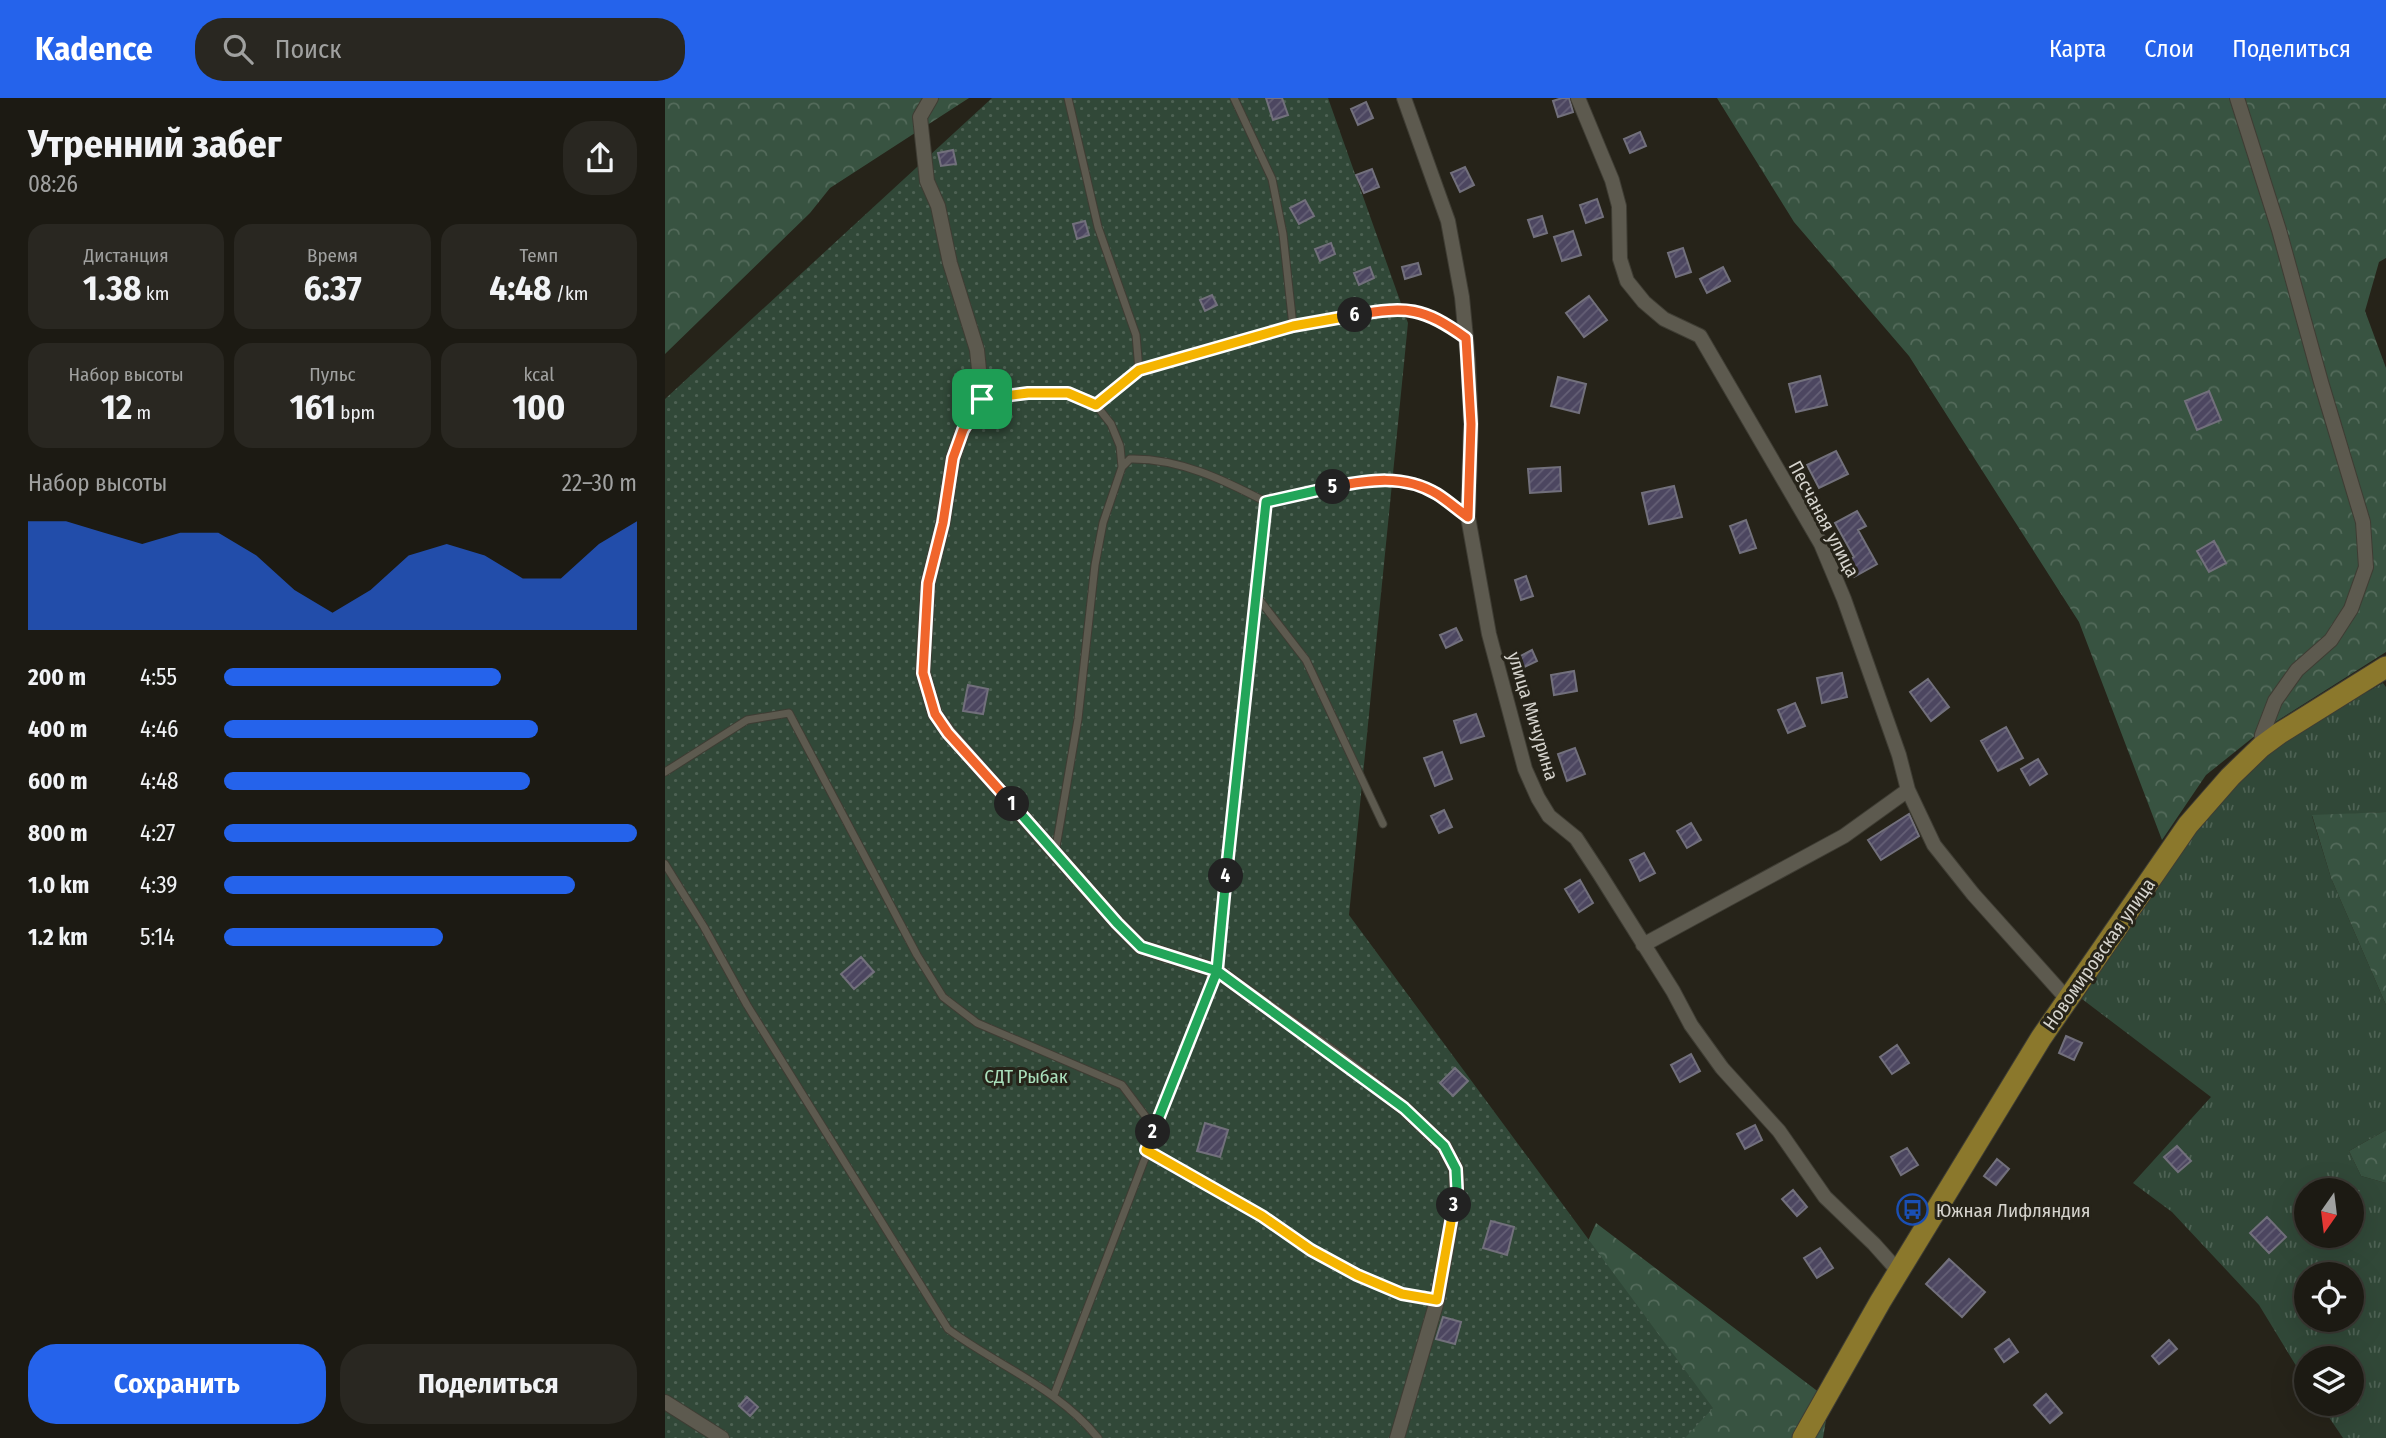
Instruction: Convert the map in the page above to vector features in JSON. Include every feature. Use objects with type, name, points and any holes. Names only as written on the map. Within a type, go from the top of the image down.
[{"type":"main road","name":"Новомировская улица","points":[[1803,1438],[1880,1302],[2041,1038],[2187,825],[2261,747],[2386,667]]},
{"type":"street","points":[[931,98],[920,117],[927,181],[938,206],[950,263],[977,350],[982,399],[963,430],[953,458],[943,523],[928,583],[923,673],[935,714],[948,733],[1141,947],[1217,971],[1394,1100],[1444,1146],[1456,1169],[1457,1190],[1437,1300],[1397,1438]]},
{"type":"street","name":"улица Мичурина","points":[[1404,98],[1448,221],[1462,297],[1471,424],[1468,517],[1489,634],[1525,769],[1549,816],[1576,838],[1619,902],[1691,1025],[1722,1068],[1779,1131],[1825,1197],[1899,1272]]},
{"type":"street","name":"Песчаная улица","points":[[1578,98],[1612,180],[1619,206],[1620,259],[1627,281],[1644,302],[1664,319],[1700,336],[1821,544],[1844,599],[1899,755],[1908,790],[1934,845],[1973,894],[2068,1000]]},
{"type":"street","points":[[2237,98],[2279,230],[2363,522],[2367,567],[2351,609],[2331,640],[2297,670],[2275,701],[2262,734],[2261,747]]},
{"type":"street","points":[[1643,945],[1844,836],[1908,790]]},
{"type":"street","points":[[665,1402],[722,1438]]},
{"type":"lane","points":[[1068,98],[1098,227],[1136,335],[1139,370]]},
{"type":"lane","points":[[1234,98],[1272,179],[1283,234],[1293,326]]},
{"type":"lane","points":[[1096,405],[1139,370],[1293,326],[1389,309],[1420,311],[1441,320],[1466,338]]},
{"type":"lane","points":[[982,399],[1028,393],[1068,393],[1096,405],[1111,425],[1120,446],[1122,467],[1103,523],[1095,565],[1091,621],[1078,719],[1055,853]]},
{"type":"lane","points":[[1122,467],[1130,459],[1180,466],[1220,478],[1266,502],[1371,479],[1407,482],[1435,493],[1468,517]]},
{"type":"lane","points":[[1054,1395],[1217,971],[1266,502]]},
{"type":"lane","points":[[1255,594],[1306,660],[1383,824]]},
{"type":"lane","points":[[665,772],[747,720],[789,713],[917,955],[943,997],[977,1023],[1122,1085],[1155,1129]]},
{"type":"lane","points":[[665,864],[747,1005],[948,1329],[972,1347],[1054,1395],[1098,1438]]},
{"type":"lane","points":[[1146,1150],[1262,1216],[1311,1250],[1357,1275],[1402,1294],[1437,1300]]},
{"type":"green space","points":[[665,98],[969,98],[830,188],[810,213],[665,354]]},
{"type":"green space","name":"СДТ Рыбак","points":[[992,98],[1328,98],[1408,323],[1349,915],[1713,1408],[1685,1438],[665,1438],[665,399]]},
{"type":"green space","points":[[1717,98],[2386,98],[2386,258],[2379,262],[2365,311],[2386,368],[2386,652],[2261,731],[2206,775],[2162,840],[2079,622],[1909,356],[1794,222]]},
{"type":"green space","points":[[2383,683],[2386,687],[2386,812],[2312,816],[2331,878],[2386,1005],[2386,1130],[2349,1151],[2361,1176],[2386,1183],[2386,1438],[2343,1438],[2328,1416],[2364,1416],[2364,1346],[2294,1346],[2294,1362],[2259,1305],[2172,1212],[2133,1183],[2211,1097],[2082,999],[2161,879],[2212,811],[2266,753],[2315,720]]},
{"type":"green space","points":[[2386,812],[2386,1005],[2331,878],[2312,815]]},
{"type":"green space","points":[[2386,1130],[2386,1183],[2361,1176],[2349,1151]]},
{"type":"green space","points":[[1596,1223],[1820,1393],[1826,1420],[1823,1438],[1513,1438],[1578,1263]]},
{"type":"building","points":[[1266,98],[1282,98],[1288,115],[1273,120]]},
{"type":"building","points":[[1569,98],[1573,112],[1558,117],[1553,101]]},
{"type":"building","points":[[1366,102],[1373,118],[1358,125],[1351,109]]},
{"type":"building","points":[[1640,132],[1646,146],[1630,153],[1624,139]]},
{"type":"building","points":[[953,150],[956,164],[941,166],[938,153]]},
{"type":"building","points":[[1465,167],[1474,185],[1460,192],[1451,173]]},
{"type":"building","points":[[1372,169],[1379,187],[1364,193],[1356,175]]},
{"type":"building","points":[[1597,199],[1603,217],[1586,223],[1580,205]]},
{"type":"building","points":[[1305,200],[1314,216],[1299,224],[1290,208]]},
{"type":"building","points":[[1542,216],[1547,233],[1534,237],[1528,220]]},
{"type":"building","points":[[1085,221],[1089,235],[1077,239],[1073,224]]},
{"type":"building","points":[[1573,231],[1581,255],[1562,261],[1554,237]]},
{"type":"building","points":[[1331,243],[1335,254],[1320,261],[1315,249]]},
{"type":"building","points":[[1683,248],[1691,272],[1676,277],[1668,253]]},
{"type":"building","points":[[1418,263],[1421,274],[1405,279],[1402,267]]},
{"type":"building","points":[[1370,267],[1374,278],[1359,285],[1354,273]]},
{"type":"building","points":[[1723,267],[1730,281],[1707,293],[1700,279]]},
{"type":"building","points":[[1212,295],[1217,305],[1205,311],[1200,300]]},
{"type":"building","points":[[1589,296],[1607,320],[1584,337],[1566,313]]},
{"type":"building","points":[[1820,376],[1827,405],[1796,412],[1789,384]]},
{"type":"building","points":[[1558,377],[1586,384],[1579,413],[1551,406]]},
{"type":"building","points":[[2209,391],[2221,420],[2197,430],[2185,401]]},
{"type":"building","points":[[1836,451],[1848,474],[1819,488],[1807,465]]},
{"type":"building","points":[[1560,467],[1561,491],[1530,493],[1528,469]]},
{"type":"building","points":[[1674,486],[1682,517],[1649,524],[1642,493]]},
{"type":"building","points":[[1857,511],[1866,526],[1858,530],[1877,564],[1854,577],[1846,562],[1854,557],[1835,523]]},
{"type":"building","points":[[1746,520],[1756,548],[1740,553],[1730,526]]},
{"type":"building","points":[[2214,541],[2226,563],[2209,572],[2197,551]]},
{"type":"building","points":[[1526,576],[1533,596],[1521,600],[1515,580]]},
{"type":"building","points":[[1456,628],[1462,640],[1446,648],[1440,635]]},
{"type":"building","points":[[1532,650],[1537,661],[1520,669],[1515,659]]},
{"type":"building","points":[[1574,671],[1577,691],[1554,695],[1551,675]]},
{"type":"building","points":[[1842,673],[1847,697],[1822,703],[1817,678]]},
{"type":"building","points":[[1928,679],[1949,707],[1931,721],[1910,692]]},
{"type":"building","points":[[968,685],[988,689],[983,714],[963,711]]},
{"type":"building","points":[[1795,703],[1805,726],[1788,733],[1778,710]]},
{"type":"building","points":[[1476,714],[1484,736],[1461,743],[1454,721]]},
{"type":"building","points":[[2006,727],[2023,758],[1998,771],[1981,741]]},
{"type":"building","points":[[1575,748],[1585,774],[1567,781],[1558,754]]},
{"type":"building","points":[[1442,752],[1452,779],[1435,786],[1424,758]]},
{"type":"building","points":[[2038,759],[2047,774],[2030,785],[2021,769]]},
{"type":"building","points":[[1444,810],[1452,827],[1439,833],[1431,816]]},
{"type":"building","points":[[1909,814],[1919,836],[1881,860],[1868,840]]},
{"type":"building","points":[[1691,823],[1701,840],[1687,848],[1677,831]]},
{"type":"building","points":[[1644,853],[1655,873],[1640,881],[1630,860]]},
{"type":"building","points":[[1580,880],[1593,903],[1579,912],[1565,889]]},
{"type":"building","points":[[861,957],[874,972],[854,989],[841,974]]},
{"type":"building","points":[[2066,1036],[2082,1043],[2074,1060],[2059,1053]]},
{"type":"building","points":[[1897,1045],[1909,1063],[1892,1074],[1880,1057]]},
{"type":"building","points":[[1691,1054],[1700,1071],[1680,1082],[1671,1065]]},
{"type":"building","points":[[1455,1068],[1468,1081],[1453,1096],[1440,1083]]},
{"type":"building","points":[[1205,1123],[1228,1130],[1220,1157],[1197,1151]]},
{"type":"building","points":[[1755,1125],[1762,1140],[1745,1149],[1737,1134]]},
{"type":"building","points":[[2177,1146],[2191,1161],[2178,1172],[2164,1157]]},
{"type":"building","points":[[1907,1148],[1918,1165],[1901,1175],[1891,1157]]},
{"type":"building","points":[[1997,1159],[2009,1169],[1996,1185],[1984,1176]]},
{"type":"building","points":[[1793,1190],[1807,1207],[1797,1216],[1782,1199]]},
{"type":"building","points":[[2267,1217],[2286,1237],[2269,1253],[2250,1233]]},
{"type":"building","points":[[1491,1221],[1514,1227],[1507,1255],[1483,1248]]},
{"type":"building","points":[[1820,1248],[1833,1268],[1817,1278],[1804,1258]]},
{"type":"building","points":[[1949,1259],[1985,1292],[1962,1317],[1926,1284]]},
{"type":"building","points":[[1443,1317],[1461,1322],[1455,1344],[1436,1339]]},
{"type":"building","points":[[2009,1339],[2018,1352],[2004,1362],[1995,1349]]},
{"type":"building","points":[[2169,1340],[2177,1349],[2159,1364],[2152,1356]]},
{"type":"building","points":[[2046,1394],[2062,1413],[2050,1423],[2034,1405]]},
{"type":"building","points":[[747,1397],[758,1407],[750,1416],[739,1406]]},
{"type":"place","name":"Южная Лифляндия","points":[[1913,1210]]},
{"type":"route","points":[[982,399],[963,430],[953,458],[943,523],[928,583],[923,673],[935,714],[948,733],[1117,923],[1141,947],[1217,971],[1146,1150],[1262,1216],[1311,1250],[1357,1275],[1402,1294],[1437,1300],[1457,1190],[1456,1169],[1444,1146],[1404,1108],[1217,971],[1266,502],[1371,479],[1407,482],[1435,493],[1468,517],[1471,424],[1466,338],[1441,320],[1420,311],[1389,309],[1293,326],[1139,370],[1096,405],[1068,393],[1005,394],[982,399]]}]
